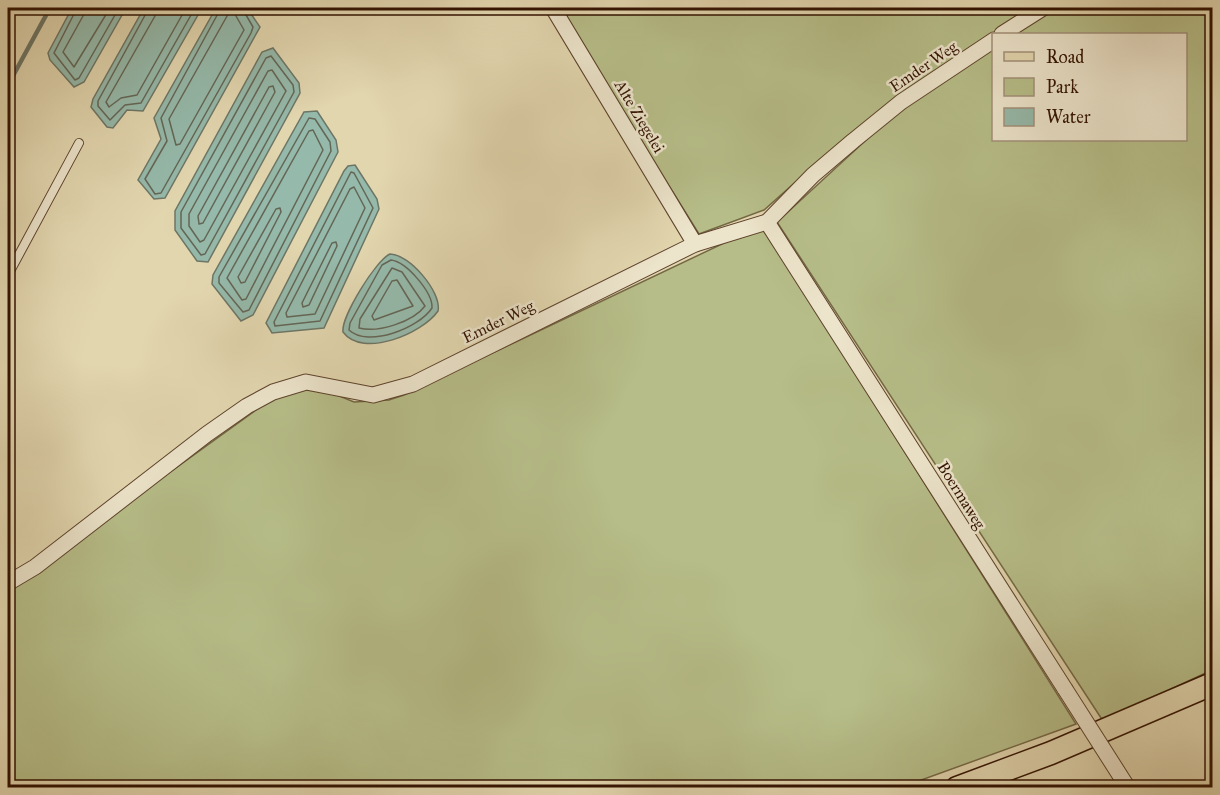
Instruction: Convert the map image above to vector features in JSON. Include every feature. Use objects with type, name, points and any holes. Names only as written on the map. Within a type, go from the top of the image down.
[{"type":"main road","points":[[957,788],[1051,753],[1212,684]]},
{"type":"street","name":"Alte Ziegelei","points":[[553,8],[695,244]]},
{"type":"street","points":[[1004,33],[1043,8]]},
{"type":"street","name":"Emder Weg","points":[[8,583],[35,567],[231,417],[273,392],[306,382],[374,395],[413,384],[695,244],[767,222],[813,175],[900,102],[992,41]]},
{"type":"street","name":"Boermaweg","points":[[767,222],[1128,788]]},
{"type":"lane","points":[[8,275],[79,143]]},
{"type":"path","points":[[8,17],[13,8]]},
{"type":"green space","points":[[558,8],[1032,8],[897,97],[845,138],[764,210],[699,234]]},
{"type":"green space","points":[[1048,8],[1212,8],[1212,670],[1103,721],[777,222],[902,107],[992,46],[992,141],[1187,141],[1187,33],[1010,33]]},
{"type":"green space","points":[[762,225],[1076,724],[902,787],[8,787],[8,589],[274,397],[301,390],[327,391],[354,402],[389,400],[404,395]]},
{"type":"water","points":[[72,8],[126,8],[84,82],[74,87],[50,60],[48,53]]},
{"type":"water","points":[[144,8],[202,8],[143,111],[127,110],[113,128],[107,127],[91,107],[93,99]]},
{"type":"water","points":[[216,8],[247,8],[260,27],[165,198],[154,199],[138,180],[161,139],[154,118]]},
{"type":"water","points":[[273,48],[299,83],[300,93],[208,262],[197,261],[175,230],[175,211],[262,52]]},
{"type":"water","points":[[317,111],[336,140],[338,152],[253,315],[241,321],[212,284],[213,275],[304,112]]},
{"type":"water","points":[[355,165],[377,199],[379,209],[324,328],[272,333],[266,323],[344,171],[348,166]]},
{"type":"water","points":[[390,254],[406,260],[423,275],[435,294],[438,311],[420,327],[392,340],[364,343],[352,340],[343,332],[353,302],[368,277]]},
{"type":"waterway","points":[[8,85],[50,8]]}]
